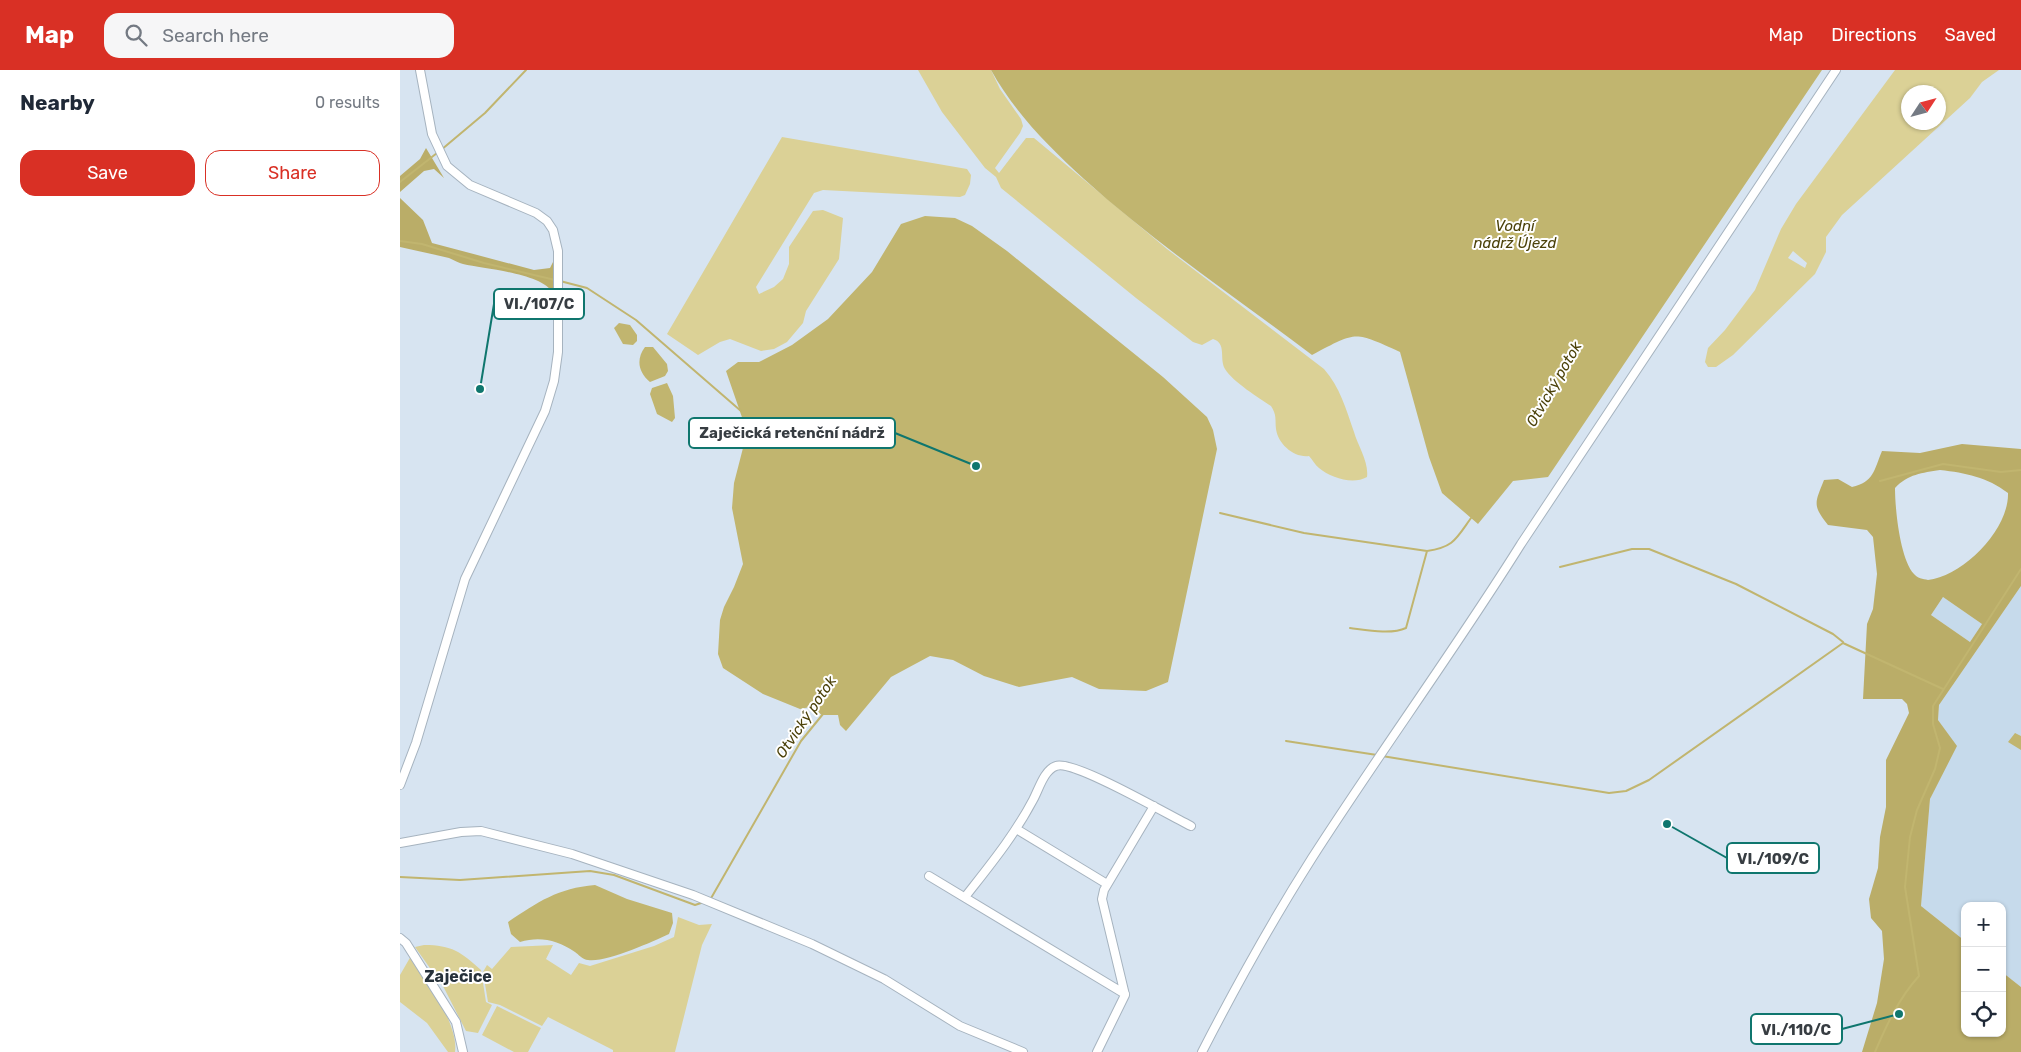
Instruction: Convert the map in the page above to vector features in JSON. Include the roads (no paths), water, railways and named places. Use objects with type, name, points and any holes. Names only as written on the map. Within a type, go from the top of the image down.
[{"type":"street","points":[[400,785],[416,743],[466,579],[551,394],[558,352],[557,240],[547,221],[528,209],[470,185],[452,171],[437,148],[430,124],[420,70]]},
{"type":"street","points":[[1202,1052],[1245,968],[1312,858],[1391,743],[1836,70]]},
{"type":"street","points":[[965,897],[1018,830],[1048,772],[1058,765],[1066,765],[1102,780],[1192,826]]},
{"type":"street","points":[[1097,1052],[1125,994],[1102,899],[1107,884],[1154,806]]},
{"type":"street","points":[[1018,830],[1107,884]]},
{"type":"street","points":[[400,843],[461,832],[481,831],[572,854],[702,899],[812,944],[884,980],[960,1026],[1023,1052]]},
{"type":"street","points":[[929,876],[1125,994]]},
{"type":"street","points":[[400,938],[409,948],[456,1022],[462,1052]]},
{"type":"water","name":"Vodní nádrž Újezd","points":[[991,70],[1822,70],[1548,477],[1513,481],[1478,524],[1442,493],[1429,457],[1400,352],[1373,340],[1356,337],[1339,341],[1312,355],[1167,248],[1111,203],[1058,154],[1021,115]]},
{"type":"water","points":[[925,216],[955,218],[972,226],[1007,251],[1163,377],[1207,417],[1213,430],[1217,449],[1168,682],[1146,691],[1099,689],[1072,677],[1019,687],[984,676],[953,660],[930,656],[891,677],[846,731],[840,725],[838,715],[822,715],[810,707],[800,709],[763,694],[723,668],[718,654],[720,620],[743,564],[732,508],[734,483],[743,448],[745,426],[726,371],[738,362],[759,362],[792,345],[828,319],[872,272],[901,224]]},
{"type":"water","points":[[619,323],[630,325],[637,335],[637,341],[633,345],[623,344],[614,328]]},
{"type":"water","points":[[645,347],[653,347],[667,364],[668,371],[665,376],[650,382],[643,374],[639,361]]},
{"type":"water","points":[[667,383],[673,396],[675,418],[672,422],[657,414],[650,394],[652,388]]},
{"type":"water","points":[[2015,733],[2021,736],[2021,750],[2008,742]]},
{"type":"water","points":[[595,885],[627,899],[672,913],[673,923],[669,934],[628,951],[605,958],[588,960],[555,942],[534,939],[520,942],[511,934],[508,922],[539,902],[570,889]]},
{"type":"waterway","points":[[441,150],[485,113],[526,70]]},
{"type":"waterway","points":[[400,182],[437,153]]},
{"type":"waterway","points":[[400,241],[422,244],[484,263],[555,280]]},
{"type":"waterway","points":[[560,281],[587,288],[636,320],[741,411]]},
{"type":"waterway","points":[[1880,481],[1943,464],[2001,472],[2021,470]]},
{"type":"waterway","name":"Otvický potok","points":[[1220,513],[1304,533],[1427,551],[1443,547],[1454,541],[1471,518]]},
{"type":"waterway","points":[[1560,567],[1632,549],[1649,549],[1736,584],[1833,634],[1843,642]]},
{"type":"waterway","points":[[1350,628],[1386,632],[1406,628],[1427,551]]},
{"type":"waterway","points":[[1875,1052],[1894,1012],[1905,993],[1919,976],[1905,887],[1910,837],[1917,810],[1935,769],[1940,748],[1933,724],[1933,706],[2021,569]]},
{"type":"waterway","points":[[1382,756],[1609,793],[1626,791],[1649,780],[1843,643],[1943,689]]},
{"type":"waterway","name":"Otvický potok","points":[[710,900],[801,741],[823,714]]},
{"type":"waterway","points":[[1286,741],[1377,755]]},
{"type":"waterway","name":"Otvický potok","points":[[400,877],[460,880],[590,871],[614,875],[695,905],[704,902]]},
{"type":"place","name":"VI./107/C","points":[[480,389]]},
{"type":"place","name":"Zaječická retenční nádrž","points":[[976,466]]},
{"type":"place","name":"VI./109/C","points":[[1667,824]]},
{"type":"place","name":"VI./110/C","points":[[1899,1014]]},
{"type":"district","name":"Zaječice","points":[[458,976]]}]
